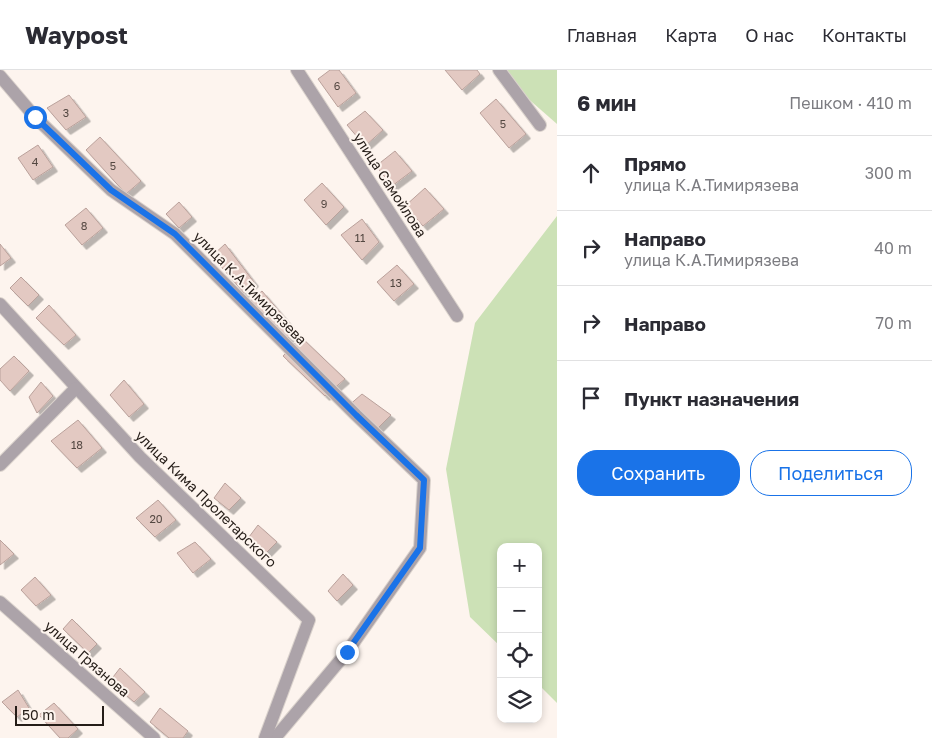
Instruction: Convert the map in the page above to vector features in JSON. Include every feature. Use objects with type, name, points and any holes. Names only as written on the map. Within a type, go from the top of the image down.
[{"type":"street","name":"улица Самойлова","points":[[297,70],[457,316]]},
{"type":"street","points":[[499,70],[540,125]]},
{"type":"street","name":"улица К.А.Тимирязева","points":[[0,76],[42,124],[111,190],[175,234],[356,415],[424,480],[420,548],[347,652],[275,738]]},
{"type":"street","name":"улица Кима Пролетарского","points":[[0,304],[140,457],[309,620],[264,738]]},
{"type":"street","points":[[0,465],[76,388]]},
{"type":"street","name":"улица Грязнова","points":[[0,602],[154,738]]},
{"type":"green space","points":[[501,70],[557,70],[557,124],[509,82]]},
{"type":"green space","points":[[557,216],[557,703],[542,688],[542,543],[497,543],[497,643],[470,617],[446,469],[475,323]]},
{"type":"building","points":[[330,70],[339,70],[356,93],[338,107],[318,79]]},
{"type":"building","points":[[445,70],[477,70],[480,74],[462,90]]},
{"type":"building","points":[[69,95],[86,117],[66,130],[47,108]]},
{"type":"building","points":[[496,99],[526,134],[509,148],[480,113]]},
{"type":"building","points":[[365,111],[383,130],[365,146],[347,125]]},
{"type":"building","points":[[100,137],[141,181],[126,194],[86,150]]},
{"type":"building","points":[[38,145],[53,167],[33,180],[18,158]]},
{"type":"building","points":[[395,151],[412,171],[392,186],[376,166]]},
{"type":"building","points":[[322,183],[344,207],[326,225],[304,200]]},
{"type":"building","points":[[425,188],[444,209],[423,226],[405,206]]},
{"type":"building","points":[[179,202],[192,217],[179,228],[166,214]]},
{"type":"building","points":[[86,208],[103,228],[82,245],[65,225]]},
{"type":"building","points":[[362,219],[379,242],[362,260],[341,235]]},
{"type":"building","points":[[0,244],[11,258],[0,266]]},
{"type":"building","points":[[225,244],[254,282],[244,293],[212,256]]},
{"type":"building","points":[[397,265],[414,284],[394,301],[377,282]]},
{"type":"building","points":[[21,277],[39,295],[28,306],[10,288]]},
{"type":"building","points":[[262,291],[296,331],[287,339],[249,302]]},
{"type":"building","points":[[49,305],[76,335],[64,345],[36,318]]},
{"type":"building","points":[[301,337],[345,379],[325,396],[283,356]]},
{"type":"building","points":[[14,356],[29,371],[10,391],[0,380],[0,369]]},
{"type":"building","points":[[124,380],[144,404],[129,417],[110,395]]},
{"type":"building","points":[[41,382],[53,396],[37,413],[29,397]]},
{"type":"building","points":[[362,394],[391,415],[374,432],[347,407]]},
{"type":"building","points":[[78,420],[102,448],[77,468],[51,441]]},
{"type":"building","points":[[225,483],[241,498],[229,510],[214,498]]},
{"type":"building","points":[[158,500],[176,520],[155,537],[136,518]]},
{"type":"building","points":[[258,525],[277,542],[266,553],[249,537]]},
{"type":"building","points":[[0,540],[14,554],[0,565]]},
{"type":"building","points":[[195,542],[211,559],[193,573],[177,553]]},
{"type":"building","points":[[343,574],[353,585],[337,601],[328,591]]},
{"type":"building","points":[[35,577],[51,595],[36,606],[21,590]]},
{"type":"building","points":[[72,619],[97,644],[88,653],[63,629]]},
{"type":"building","points":[[120,668],[145,692],[134,702],[110,681]]},
{"type":"building","points":[[18,690],[29,708],[17,717],[2,702]]},
{"type":"building","points":[[54,703],[78,729],[68,738],[60,738],[39,715]]},
{"type":"building","points":[[160,708],[188,731],[183,738],[169,738],[150,722]]},
{"type":"route","points":[[35,117],[111,190],[175,234],[356,415],[424,480],[420,548],[347,652]]}]
